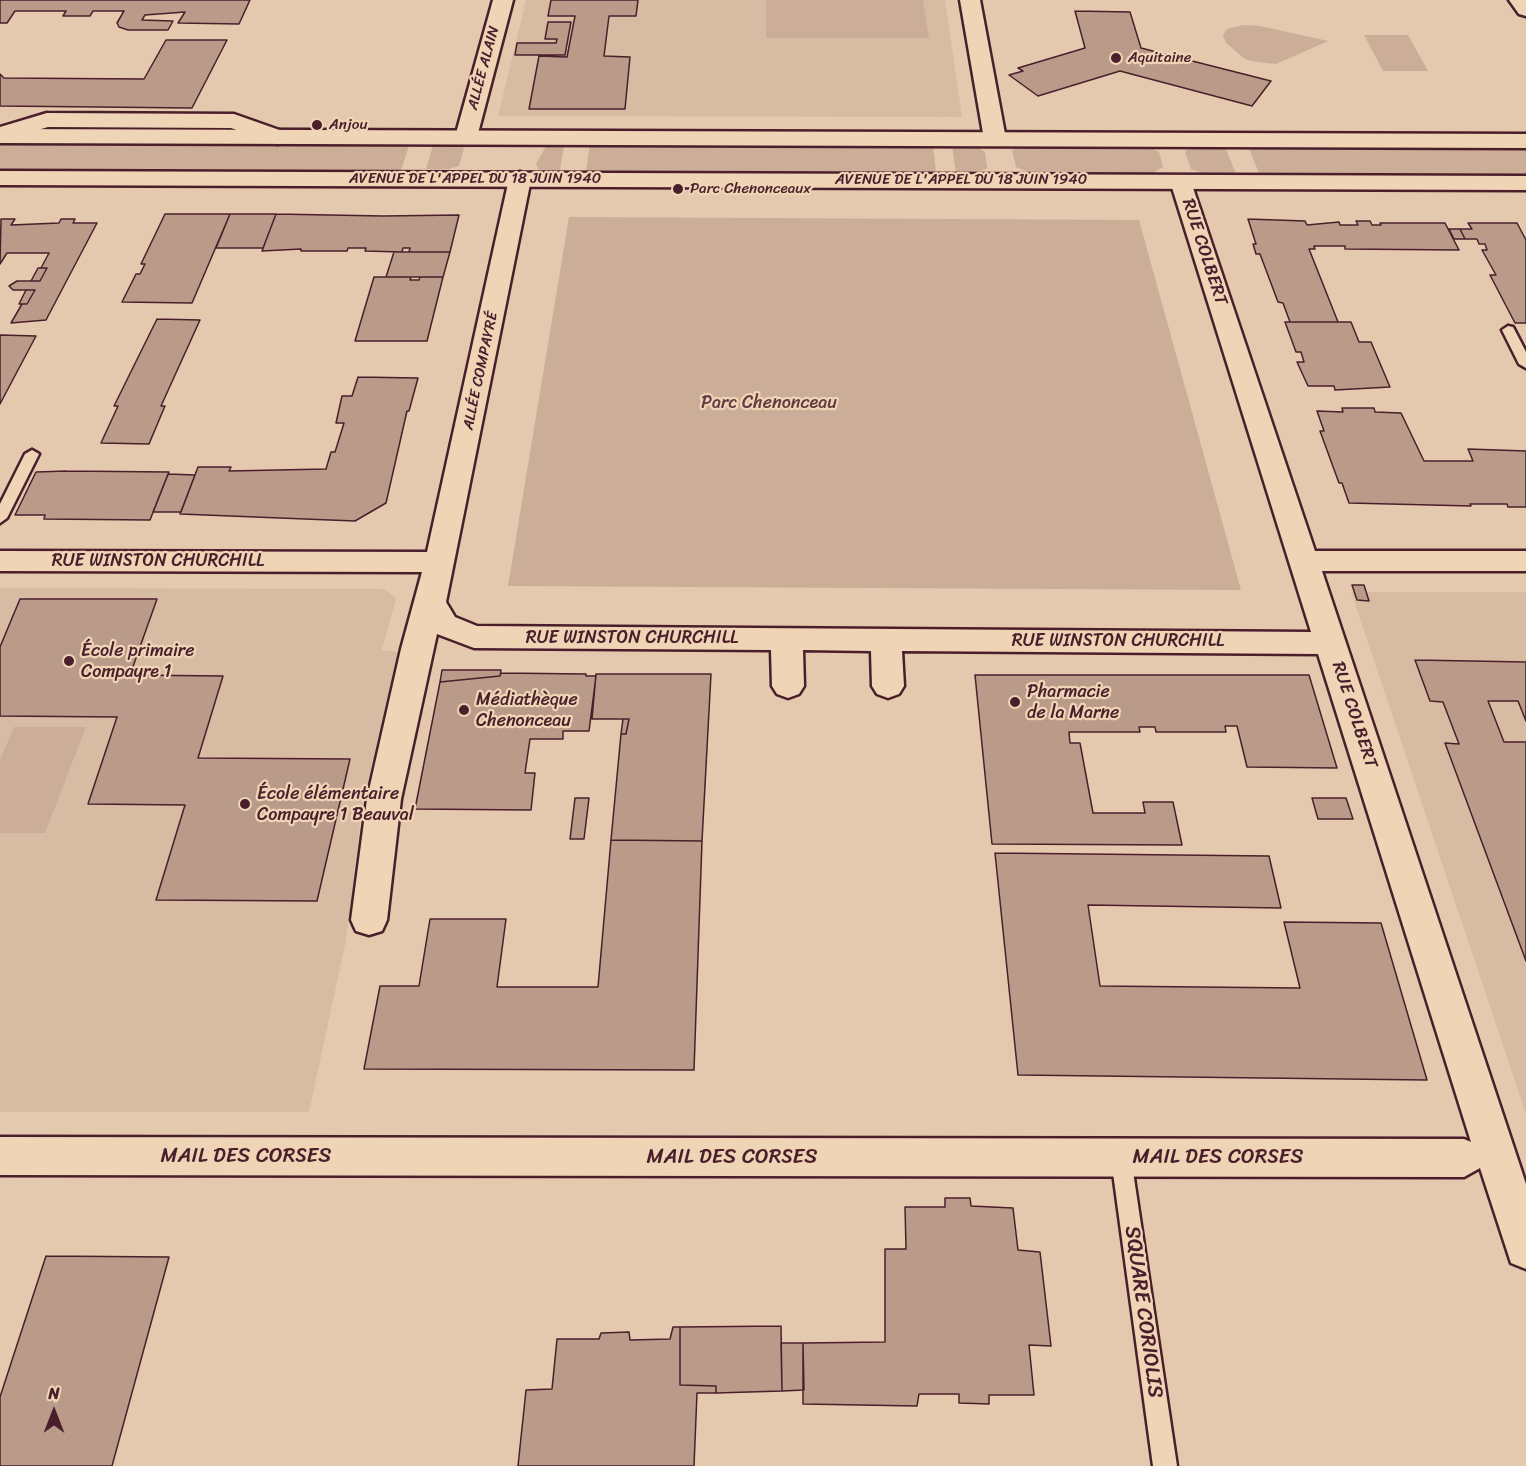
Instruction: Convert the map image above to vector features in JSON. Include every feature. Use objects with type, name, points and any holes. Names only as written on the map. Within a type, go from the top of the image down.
[{"type":"street","name":"ALLÉE ALAIN","points":[[470,179],[473,137],[503,0]]},
{"type":"street","points":[[970,0],[1004,181]]},
{"type":"street","points":[[1519,0],[1526,10]]},
{"type":"street","points":[[0,135],[1526,141]]},
{"type":"street","name":"ALLÉE COMPAYRÉ","points":[[440,562],[530,137]]},
{"type":"street","name":"RUE COLBERT","points":[[1169,139],[1302,561],[1526,1248]]},
{"type":"street","name":"AVENUE DE L'APPEL DU 18 JUIN 1940","points":[[0,178],[1526,183]]},
{"type":"street","name":"RUE WINSTON CHURCHILL","points":[[0,561],[440,562]]},
{"type":"street","points":[[1302,561],[1526,561]]},
{"type":"street","points":[[369,920],[384,800],[417,649],[440,562]]},
{"type":"street","name":"RUE WINSTON CHURCHILL","points":[[431,602],[444,625],[474,637],[1330,643]]},
{"type":"street","points":[[787,639],[788,686]]},
{"type":"street","points":[[885,640],[888,686]]},
{"type":"street","name":"MAIL DES CORSES","points":[[0,1155],[1464,1158]]},
{"type":"lane","points":[[1508,330],[1526,364]]},
{"type":"lane","points":[[0,518],[32,454]]},
{"type":"lane","name":"SQUARE CORIOLIS","points":[[1120,1158],[1165,1466]]},
{"type":"shaded area","points":[[526,0],[945,0],[962,117],[498,116]]},
{"type":"shaded area","points":[[0,588],[385,589],[396,599],[382,650],[398,652],[363,801],[346,940],[309,1112],[0,1112]]},
{"type":"shaded area","points":[[1351,592],[1526,592],[1526,1114]]},
{"type":"green space","points":[[766,0],[923,0],[929,38],[766,38]]},
{"type":"green space","points":[[1243,25],[1260,26],[1328,41],[1276,64],[1257,62],[1245,59],[1226,43],[1223,35],[1227,29]]},
{"type":"green space","points":[[1364,35],[1408,35],[1428,71],[1383,71]]},
{"type":"green space","points":[[41,126],[223,126],[248,132],[28,131]]},
{"type":"green space","points":[[0,142],[410,143],[401,170],[0,169]]},
{"type":"green space","points":[[590,143],[933,145],[936,172],[586,171]]},
{"type":"green space","points":[[433,145],[457,145],[464,148],[459,166],[449,169],[426,169]]},
{"type":"green space","points":[[1145,145],[1159,152],[1163,167],[1153,173],[1031,173],[1016,167],[1012,150],[1023,146]]},
{"type":"green space","points":[[546,146],[564,146],[560,170],[539,170],[536,164]]},
{"type":"green space","points":[[952,146],[977,146],[985,152],[987,168],[977,173],[956,173]]},
{"type":"green space","points":[[1248,146],[1526,148],[1526,175],[1259,173]]},
{"type":"green space","points":[[1191,147],[1225,147],[1236,174],[1203,173],[1191,169],[1185,152]]},
{"type":"green space","name":"Parc Chenonceau","points":[[569,217],[1139,220],[1241,590],[508,586]]},
{"type":"green space","points":[[14,727],[86,727],[45,833],[0,833],[0,760]]},
{"type":"building","points":[[0,0],[250,0],[239,24],[178,23],[185,12],[145,15],[142,20],[173,21],[168,30],[128,30],[119,27],[117,23],[124,11],[93,11],[90,16],[63,16],[66,11],[15,11],[7,23],[0,23]]},
{"type":"building","points":[[551,0],[638,0],[636,16],[609,16],[604,56],[630,57],[625,109],[529,109],[539,56],[567,57],[575,16],[548,16]]},
{"type":"building","name":"Aquitaine","points":[[1075,11],[1130,12],[1141,48],[1271,81],[1252,106],[1120,71],[1038,96],[1009,75],[1023,71],[1018,68],[1085,48]]},
{"type":"building","points":[[548,22],[571,22],[565,55],[515,55],[517,43],[556,43],[557,39],[545,39]]},
{"type":"building","points":[[166,40],[227,40],[192,108],[0,106],[0,74],[4,78],[144,79]]},
{"type":"building","points":[[165,214],[230,214],[192,303],[122,302],[136,274],[140,274],[145,264],[141,264]]},
{"type":"building","points":[[230,214],[276,214],[263,248],[216,248]]},
{"type":"building","points":[[276,214],[459,215],[450,252],[409,252],[410,248],[403,248],[402,252],[365,251],[366,248],[348,248],[347,251],[301,251],[301,249],[262,251]]},
{"type":"building","points":[[1,219],[15,219],[11,225],[59,223],[61,219],[75,219],[73,223],[97,223],[46,320],[11,323],[22,304],[27,304],[35,290],[13,290],[9,286],[17,281],[40,281],[47,268],[41,268],[49,253],[7,253],[0,264]]},
{"type":"building","points":[[1248,219],[1305,221],[1307,225],[1339,222],[1340,225],[1358,225],[1356,221],[1370,221],[1372,225],[1445,223],[1459,250],[1345,249],[1345,246],[1314,246],[1315,249],[1309,249],[1338,322],[1290,322],[1283,303],[1278,302],[1260,254],[1256,254],[1253,244],[1256,244]]},
{"type":"building","points":[[1468,223],[1517,223],[1526,240],[1526,323],[1515,323],[1490,275],[1496,275],[1482,250],[1487,250],[1485,244],[1479,244],[1477,239],[1465,239],[1460,229],[1472,229]]},
{"type":"building","points":[[1449,229],[1460,229],[1465,239],[1454,239]]},
{"type":"building","points":[[394,252],[450,252],[443,277],[386,277]]},
{"type":"building","points":[[38,268],[47,268],[40,281],[31,281]]},
{"type":"building","points":[[374,277],[411,277],[410,280],[419,280],[420,277],[443,277],[427,341],[355,341]]},
{"type":"building","points":[[26,290],[35,290],[27,304],[19,304]]},
{"type":"building","points":[[157,319],[200,320],[161,406],[165,406],[149,444],[101,443],[118,406],[114,406]]},
{"type":"building","points":[[1285,322],[1351,322],[1359,342],[1371,342],[1390,387],[1335,390],[1334,386],[1308,386],[1297,362],[1304,362],[1301,352],[1296,352]]},
{"type":"building","points":[[0,335],[36,336],[0,404]]},
{"type":"building","points":[[358,377],[418,378],[409,411],[407,411],[386,503],[355,521],[180,514],[198,467],[231,467],[229,471],[326,469],[331,452],[335,452],[344,423],[336,423],[342,396],[352,396]]},
{"type":"building","points":[[1342,408],[1374,408],[1375,412],[1401,413],[1424,461],[1473,461],[1468,449],[1526,451],[1526,507],[1508,507],[1507,504],[1470,504],[1471,506],[1349,503],[1342,483],[1339,483],[1320,431],[1324,431],[1317,411],[1343,412]]},
{"type":"building","points":[[36,472],[169,472],[150,520],[44,519],[45,515],[15,515]]},
{"type":"building","points":[[168,474],[195,475],[181,512],[153,512]]},
{"type":"building","points":[[1352,585],[1364,585],[1369,601],[1357,600]]},
{"type":"building","points":[[20,599],[157,599],[130,675],[223,676],[198,758],[350,759],[317,901],[156,900],[185,805],[88,804],[117,717],[0,716],[0,647]]},
{"type":"building","points":[[1415,660],[1526,662],[1526,721],[1518,701],[1488,701],[1504,742],[1526,742],[1526,961],[1445,743],[1459,744],[1443,702],[1430,701]]},
{"type":"building","points":[[442,670],[501,670],[500,676],[440,682]]},
{"type":"building","points":[[501,673],[596,676],[589,731],[563,731],[563,739],[530,739],[525,773],[535,773],[531,810],[415,809],[440,682],[500,676]]},
{"type":"building","points":[[596,674],[711,674],[702,841],[611,840],[621,734],[626,734],[629,719],[592,719]]},
{"type":"building","points":[[975,675],[1309,675],[1337,768],[1247,767],[1237,726],[1225,726],[1226,732],[1156,732],[1155,727],[1139,727],[1140,732],[1069,732],[1070,743],[1080,743],[1093,813],[1145,813],[1143,802],[1173,802],[1182,845],[992,844]]},
{"type":"building","points":[[623,719],[629,719],[626,734],[621,734]]},
{"type":"building","points":[[575,798],[589,798],[584,839],[570,839]]},
{"type":"building","points":[[1312,798],[1346,798],[1353,819],[1318,819]]},
{"type":"building","points":[[611,840],[702,841],[694,1070],[364,1069],[380,986],[419,986],[430,919],[506,919],[497,987],[598,987]]},
{"type":"building","points":[[995,853],[1269,856],[1281,908],[1088,905],[1100,986],[1300,988],[1284,922],[1381,923],[1427,1080],[1018,1075]]},
{"type":"building","points":[[945,1198],[970,1198],[971,1206],[1013,1208],[1018,1250],[1040,1252],[1051,1346],[1029,1345],[1034,1395],[989,1395],[989,1404],[959,1403],[959,1394],[919,1394],[917,1406],[803,1404],[803,1343],[885,1342],[885,1249],[906,1249],[905,1207],[945,1207]]},
{"type":"building","points":[[46,1256],[169,1257],[112,1466],[0,1466],[0,1397]]},
{"type":"building","points":[[781,1326],[782,1391],[716,1393],[716,1386],[680,1385],[680,1327]]},
{"type":"building","points":[[673,1327],[680,1327],[680,1385],[716,1386],[716,1393],[697,1393],[694,1466],[518,1466],[526,1390],[552,1389],[557,1339],[599,1339],[601,1333],[629,1332],[630,1340],[670,1339]]},
{"type":"building","points":[[781,1343],[803,1343],[804,1390],[782,1391]]},
{"type":"place","name":"Aquitaine","points":[[1116,58]]},
{"type":"place","name":"Anjou","points":[[317,125]]},
{"type":"place","name":"Parc Chenonceaux","points":[[678,189]]},
{"type":"place","name":"École primaire Compayre 1","points":[[69,661]]},
{"type":"place","name":"Pharmacie de la Marne","points":[[1015,702]]},
{"type":"place","name":"Médiathèque Chenonceau","points":[[464,710]]},
{"type":"place","name":"École élémentaire Compayre 1 Beauval","points":[[245,804]]}]
